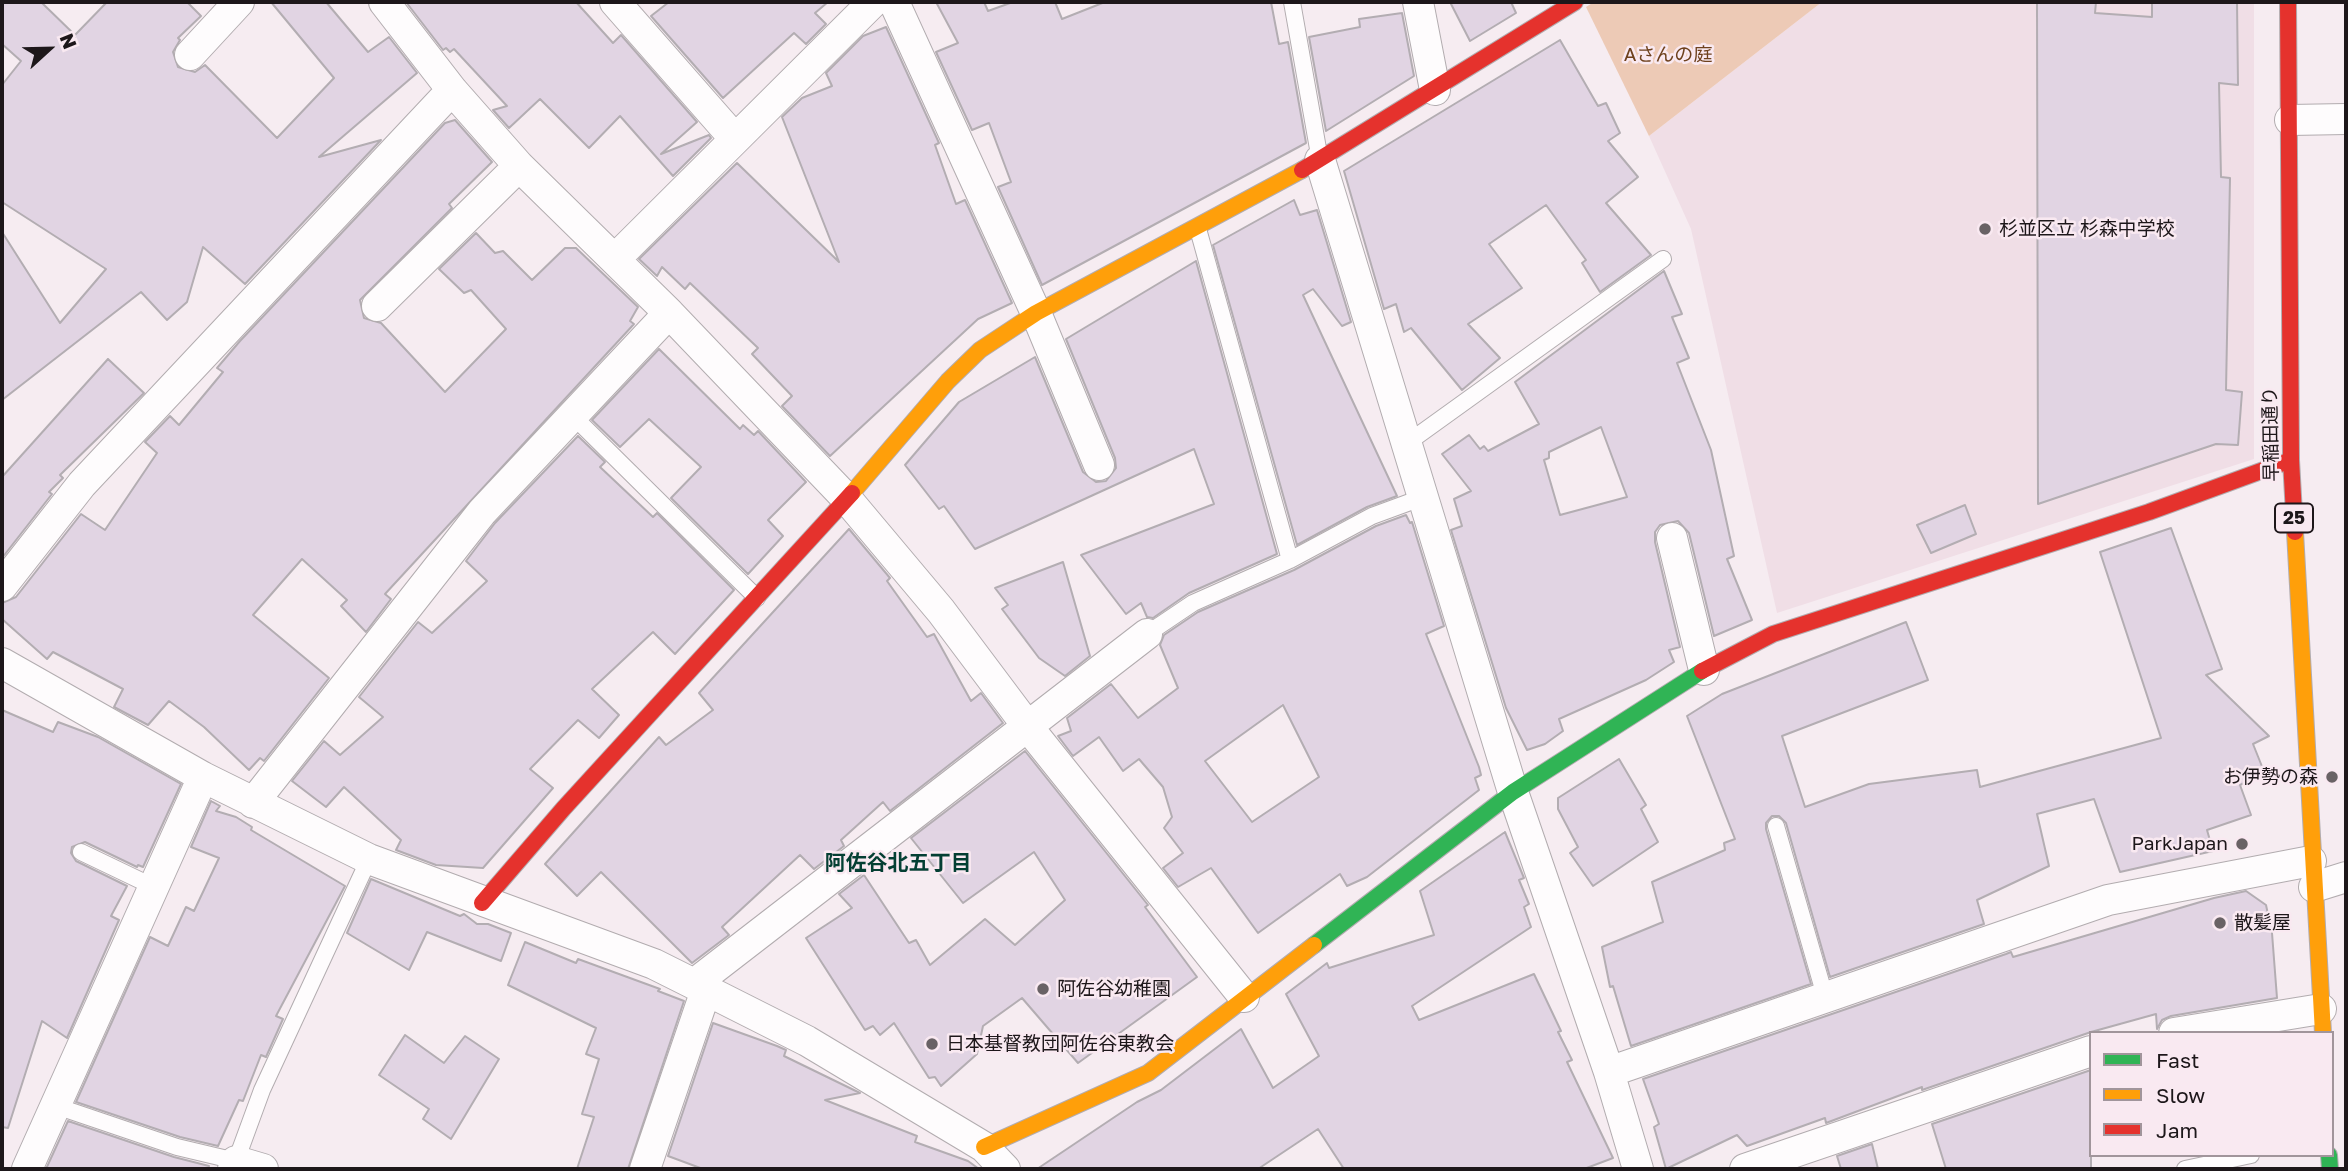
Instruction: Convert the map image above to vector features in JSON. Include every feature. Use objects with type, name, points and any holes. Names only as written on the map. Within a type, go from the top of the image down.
[{"type":"street","points":[[190,55],[239,2]]},
{"type":"street","points":[[384,2],[452,90],[519,166],[669,313],[847,499],[941,611],[1028,727],[1244,997]]},
{"type":"street","points":[[615,2],[735,139]]},
{"type":"street","points":[[615,259],[873,2]]},
{"type":"street","points":[[894,2],[1036,313],[1099,465]]},
{"type":"street","points":[[1418,2],[1435,90]]},
{"type":"street","points":[[482,903],[563,809],[847,499],[948,382],[980,350],[1036,313],[1320,160],[1575,2]]},
{"type":"street","name":"早稲田通り","points":[[2288,2],[2291,460],[2322,1021]]},
{"type":"street","points":[[2,586],[82,484],[452,90]]},
{"type":"street","points":[[2290,120],[2346,119]]},
{"type":"street","points":[[1320,160],[1421,498],[1513,792],[1609,1072],[1638,1169]]},
{"type":"street","points":[[377,306],[519,166]]},
{"type":"street","points":[[253,803],[481,512],[669,313]]},
{"type":"street","points":[[984,1147],[1148,1073],[1513,792],[1703,670],[1773,634],[2149,512],[2291,460]]},
{"type":"street","points":[[1672,538],[1703,670]]},
{"type":"street","points":[[645,1169],[700,987],[1147,634]]},
{"type":"street","points":[[3,665],[203,777],[369,859],[482,903],[654,964],[700,987],[807,1041],[984,1147],[1005,1169]]},
{"type":"street","points":[[27,1169],[203,777]]},
{"type":"street","points":[[1609,1072],[2108,900],[2313,874],[2346,877]]},
{"type":"street","points":[[2199,1031],[2322,1021]]},
{"type":"street","points":[[1745,1169],[2089,1052]]},
{"type":"lane","points":[[1292,2],[1320,160]]},
{"type":"lane","points":[[1198,228],[1290,560]]},
{"type":"lane","points":[[1406,444],[1663,259]]},
{"type":"lane","points":[[572,415],[757,598]]},
{"type":"lane","points":[[1147,634],[1193,603],[1290,560],[1372,516],[1421,498]]},
{"type":"lane","points":[[1776,826],[1825,996]]},
{"type":"lane","points":[[81,852],[154,887]]},
{"type":"lane","points":[[56,1105],[177,1147],[244,1166],[262,1090],[369,859]]},
{"type":"lane","points":[[2185,1169],[2241,1157]]},
{"type":"shaded area","points":[[1822,2],[2254,2],[2254,459],[1777,613],[1691,229],[1649,136]]},
{"type":"green space","name":"Aさんの庭","points":[[1594,2],[1822,2],[1649,136],[1586,7]]},
{"type":"building","points":[[2,2],[41,2],[75,35],[107,2],[187,2],[201,16],[178,38],[180,40],[173,52],[178,67],[195,72],[205,65],[277,138],[334,78],[271,2],[326,2],[368,52],[389,37],[417,73],[319,157],[381,140],[245,284],[203,247],[187,302],[167,320],[141,292],[2,400],[2,232],[60,323],[106,269],[2,202],[2,85],[21,61],[2,44]]},
{"type":"building","points":[[406,2],[576,2],[613,43],[621,35],[697,122],[661,154],[709,135],[711,138],[673,176],[620,116],[589,148],[540,99],[509,128],[493,110],[507,106],[454,49],[450,52],[446,48],[443,50]]},
{"type":"building","points":[[669,2],[828,2],[815,13],[826,24],[806,44],[794,33],[723,98],[651,16]]},
{"type":"building","points":[[936,2],[984,2],[988,11],[1013,2],[1055,2],[1062,19],[1105,2],[1271,2],[1279,44],[1288,42],[1306,143],[1042,285],[998,187],[1011,182],[989,123],[972,130],[936,52],[958,43]]},
{"type":"building","points":[[1450,2],[1511,2],[1516,13],[1470,41]]},
{"type":"building","points":[[2037,2],[2096,2],[2095,13],[2152,17],[2152,2],[2237,2],[2238,85],[2219,83],[2221,177],[2230,178],[2226,390],[2242,392],[2238,445],[2216,444],[2038,504]]},
{"type":"building","points":[[1402,13],[1414,76],[1326,131],[1309,37],[1360,27],[1359,19]]},
{"type":"building","points":[[886,27],[939,143],[935,145],[956,204],[965,200],[1012,303],[978,319],[830,456],[782,406],[792,396],[752,354],[758,348],[690,283],[685,289],[662,267],[657,276],[639,259],[737,163],[839,262],[782,117],[802,98],[832,86],[826,73],[863,36]]},
{"type":"building","points":[[1560,40],[1598,106],[1606,103],[1620,133],[1608,141],[1638,177],[1606,203],[1651,255],[1600,292],[1582,263],[1586,260],[1546,205],[1489,244],[1522,288],[1468,324],[1500,358],[1462,390],[1411,328],[1404,332],[1396,304],[1384,309],[1344,171]]},
{"type":"building","points":[[455,120],[492,162],[449,204],[452,208],[360,300],[364,318],[381,323],[445,392],[506,329],[471,290],[464,293],[439,269],[476,233],[495,253],[503,251],[532,280],[565,248],[576,248],[638,307],[630,321],[634,324],[385,594],[391,599],[366,632],[341,606],[347,600],[302,559],[253,615],[329,678],[264,761],[260,758],[249,770],[204,727],[169,701],[148,725],[114,707],[123,689],[53,652],[47,659],[2,619],[2,603],[16,597],[81,514],[105,530],[157,453],[145,442],[170,416],[179,425],[223,372],[217,368],[240,341],[445,123]]},
{"type":"building","points":[[1294,200],[1300,215],[1317,210],[1351,322],[1342,326],[1313,289],[1303,295],[1397,496],[1367,507],[1297,545],[1213,245]]},
{"type":"building","points":[[1196,261],[1277,554],[1189,593],[1153,618],[1147,617],[1141,603],[1126,614],[1081,555],[1214,504],[1194,449],[975,549],[944,506],[939,509],[905,465],[959,402],[1035,357],[1083,472],[1096,482],[1106,481],[1116,468],[1115,458],[1066,339]]},
{"type":"building","points":[[1664,271],[1682,314],[1672,317],[1689,358],[1677,363],[1711,450],[1734,556],[1727,559],[1752,620],[1714,636],[1689,533],[1678,521],[1660,525],[1655,532],[1655,542],[1680,647],[1669,650],[1674,662],[1646,680],[1559,719],[1563,731],[1545,744],[1527,750],[1506,708],[1451,530],[1462,526],[1454,499],[1471,491],[1442,454],[1469,435],[1480,449],[1484,446],[1488,451],[1539,424],[1515,382]],"holes":[[[1601,427],[1627,497],[1560,515],[1544,460],[1549,458],[1549,452]]]},
{"type":"building","points":[[659,349],[740,429],[743,425],[754,435],[758,431],[806,482],[768,520],[783,536],[748,574],[671,498],[701,467],[649,419],[620,447],[592,420]]},
{"type":"building","points":[[108,359],[144,393],[60,475],[63,478],[49,492],[52,494],[2,558],[2,477]]},
{"type":"building","points":[[578,436],[605,462],[600,467],[653,517],[657,513],[734,590],[675,654],[653,632],[592,689],[619,715],[599,738],[578,720],[530,769],[553,788],[483,868],[436,865],[396,850],[401,840],[344,787],[326,807],[292,781],[324,741],[340,755],[383,717],[359,697],[418,622],[432,633],[487,581],[466,561],[495,523]]},
{"type":"building","points":[[1965,505],[1976,534],[1931,553],[1917,525]]},
{"type":"building","points":[[1406,515],[1410,523],[1412,522],[1444,626],[1426,634],[1479,767],[1481,775],[1475,778],[1479,790],[1367,877],[1347,886],[1340,874],[1258,933],[1211,868],[1178,887],[1163,868],[1183,853],[1164,828],[1172,817],[1163,787],[1139,759],[1123,771],[1099,737],[1073,756],[1058,736],[1071,731],[1067,718],[1111,684],[1138,718],[1178,688],[1160,645],[1164,635],[1198,612],[1294,570],[1376,526]],"holes":[[[1283,705],[1319,777],[1252,822],[1205,761]]]},
{"type":"building","points":[[2171,528],[2222,669],[2206,675],[2269,736],[2253,744],[2265,774],[2240,785],[2251,815],[2207,830],[2213,851],[2120,872],[2094,799],[2037,814],[2049,866],[1977,900],[1984,924],[1830,977],[1786,823],[1779,816],[1772,816],[1766,823],[1766,829],[1811,984],[1631,1046],[1613,986],[1610,987],[1602,947],[1663,922],[1652,882],[1725,850],[1724,843],[1735,839],[1687,716],[1722,694],[1906,622],[1928,680],[1782,736],[1805,807],[1869,784],[1977,770],[1980,787],[2161,738],[2100,552]]},
{"type":"building","points":[[849,529],[890,578],[887,581],[927,637],[934,634],[971,701],[981,693],[1003,723],[890,811],[883,802],[841,840],[844,846],[814,869],[800,855],[722,927],[729,935],[692,963],[601,872],[577,896],[545,864],[659,737],[666,745],[713,710],[699,693]]},
{"type":"building","points":[[1063,562],[1090,656],[1065,676],[1039,658],[1002,609],[1008,605],[995,588]]},
{"type":"building","points":[[2,710],[53,732],[58,722],[98,737],[181,784],[143,867],[137,867],[85,842],[72,847],[71,853],[76,861],[127,886],[111,916],[119,920],[67,1038],[42,1021],[8,1128],[2,1127]]},
{"type":"building","points":[[1025,751],[1148,905],[1145,907],[1197,977],[1078,1063],[1022,998],[983,1026],[977,1054],[941,1086],[935,1077],[929,1078],[894,1023],[880,1035],[873,1026],[865,1030],[806,938],[852,908],[839,894],[864,875],[909,943],[916,940],[930,965],[985,919],[1015,945],[1065,900],[1034,852],[963,903],[911,838]]},
{"type":"building","points":[[1619,759],[1646,805],[1641,809],[1658,842],[1593,886],[1570,853],[1578,847],[1558,809],[1558,798]]},
{"type":"building","points":[[211,801],[220,806],[216,811],[236,817],[252,827],[251,830],[345,886],[276,1016],[283,1019],[266,1057],[261,1055],[243,1101],[239,1100],[218,1146],[180,1137],[76,1102],[150,937],[168,946],[186,907],[194,911],[219,858],[191,847]]},
{"type":"building","points":[[1505,832],[1524,878],[1519,880],[1529,904],[1524,907],[1531,927],[1412,1006],[1419,1020],[1534,974],[1572,1060],[1567,1062],[1613,1158],[1584,1169],[1344,1169],[1318,1129],[1258,1169],[1037,1169],[1137,1102],[1161,1090],[1241,1029],[1273,1088],[1319,1056],[1286,994],[1327,963],[1329,968],[1434,935],[1420,891]]},
{"type":"building","points":[[371,879],[460,916],[464,914],[477,924],[488,924],[511,933],[501,961],[427,932],[409,970],[347,933]]},
{"type":"building","points":[[2246,891],[2266,905],[2272,933],[2277,998],[2171,1016],[2162,1020],[2157,1029],[2156,1014],[2089,1031],[1922,1090],[1922,1087],[1826,1123],[1825,1118],[1747,1146],[1737,1135],[1666,1169],[1654,1127],[1659,1124],[1643,1079],[2011,952],[2013,957]]},
{"type":"building","points":[[525,942],[576,963],[578,959],[660,989],[658,991],[684,1001],[628,1169],[577,1169],[594,1117],[582,1114],[599,1059],[586,1054],[596,1028],[508,985]]},
{"type":"building","points":[[713,1023],[786,1050],[784,1056],[860,1093],[825,1100],[917,1136],[915,1142],[968,1161],[979,1169],[703,1169],[668,1156]]},
{"type":"building","points":[[405,1035],[444,1063],[465,1036],[499,1059],[451,1139],[423,1119],[429,1109],[379,1075]]},
{"type":"building","points":[[2089,1071],[2091,1169],[1946,1169],[1932,1124]]},
{"type":"building","points":[[68,1121],[209,1166],[208,1169],[46,1169]]},
{"type":"building","points":[[1872,1144],[1878,1169],[1841,1169],[1837,1156]]},
{"type":"traffic: fast","points":[[1314,945],[1513,792],[1702,671]]},
{"type":"traffic: fast","points":[[2329,1157],[2330,1169]]},
{"type":"traffic: slow","points":[[852,493],[948,381],[980,350],[1036,313],[1302,170]]},
{"type":"traffic: slow","points":[[2295,532],[2323,1031]]},
{"type":"traffic: slow","points":[[984,1147],[1148,1073],[1314,945]]},
{"type":"traffic: jam","points":[[1302,170],[1575,2]]},
{"type":"traffic: jam","points":[[2288,2],[2291,460],[2295,532]]},
{"type":"traffic: jam","points":[[1702,671],[1773,634],[2149,512],[2291,460]]},
{"type":"traffic: jam","points":[[482,903],[563,809],[852,493]]},
{"type":"place","name":"杉並区立 杉森中学校","points":[[1985,229]]},
{"type":"place","name":"お伊勢の森","points":[[2332,777]]},
{"type":"place","name":"ParkJapan","points":[[2242,844]]},
{"type":"place","name":"散髪屋","points":[[2220,923]]},
{"type":"place","name":"阿佐谷幼稚園","points":[[1043,989]]},
{"type":"place","name":"日本基督教団阿佐谷東教会","points":[[932,1044]]},
{"type":"district","name":"阿佐谷北五丁目","points":[[898,863]]}]
